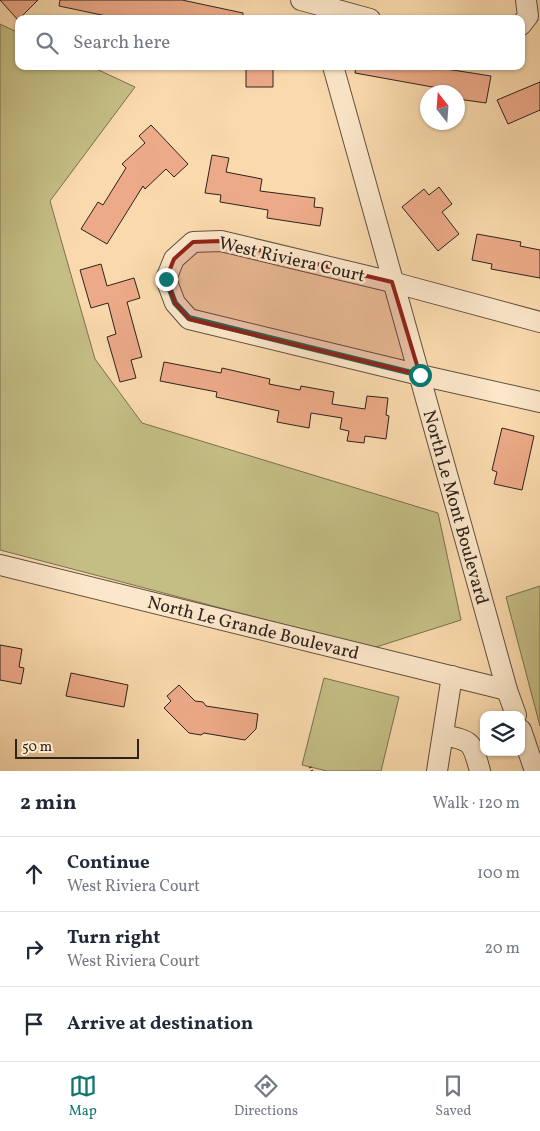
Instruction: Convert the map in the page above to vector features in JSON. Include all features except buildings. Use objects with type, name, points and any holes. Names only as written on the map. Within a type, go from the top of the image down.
[{"type":"street","points":[[525,20],[528,16],[526,0]]},
{"type":"street","points":[[313,6],[352,15]]},
{"type":"street","name":"North Le Mont Boulevard","points":[[334,70],[392,282],[515,711]]},
{"type":"street","name":"West Riviera Court","points":[[540,322],[392,282],[221,241],[193,242],[174,259],[166,279],[175,303],[189,318],[420,375],[540,402]]},
{"type":"street","name":"North Le Grande Boulevard","points":[[0,565],[508,690]]},
{"type":"street","points":[[437,771],[452,676]]},
{"type":"street","points":[[442,735],[463,739],[471,744],[480,771]]},
{"type":"street","points":[[525,742],[535,771]]},
{"type":"highlighted area","points":[[221,241],[392,282],[420,375],[189,319],[175,303],[166,279],[174,259],[193,242]]},
{"type":"shaded area","points":[[0,24],[15,31],[15,70],[99,70],[135,87],[50,201],[95,359],[142,423],[438,513],[461,620],[373,648],[0,550]]},
{"type":"shaded area","points":[[540,586],[540,726],[506,597]]},
{"type":"shaded area","points":[[324,678],[399,697],[381,771],[327,771],[302,765]]},
{"type":"route","points":[[166,279],[175,303],[189,318],[420,375]]}]
